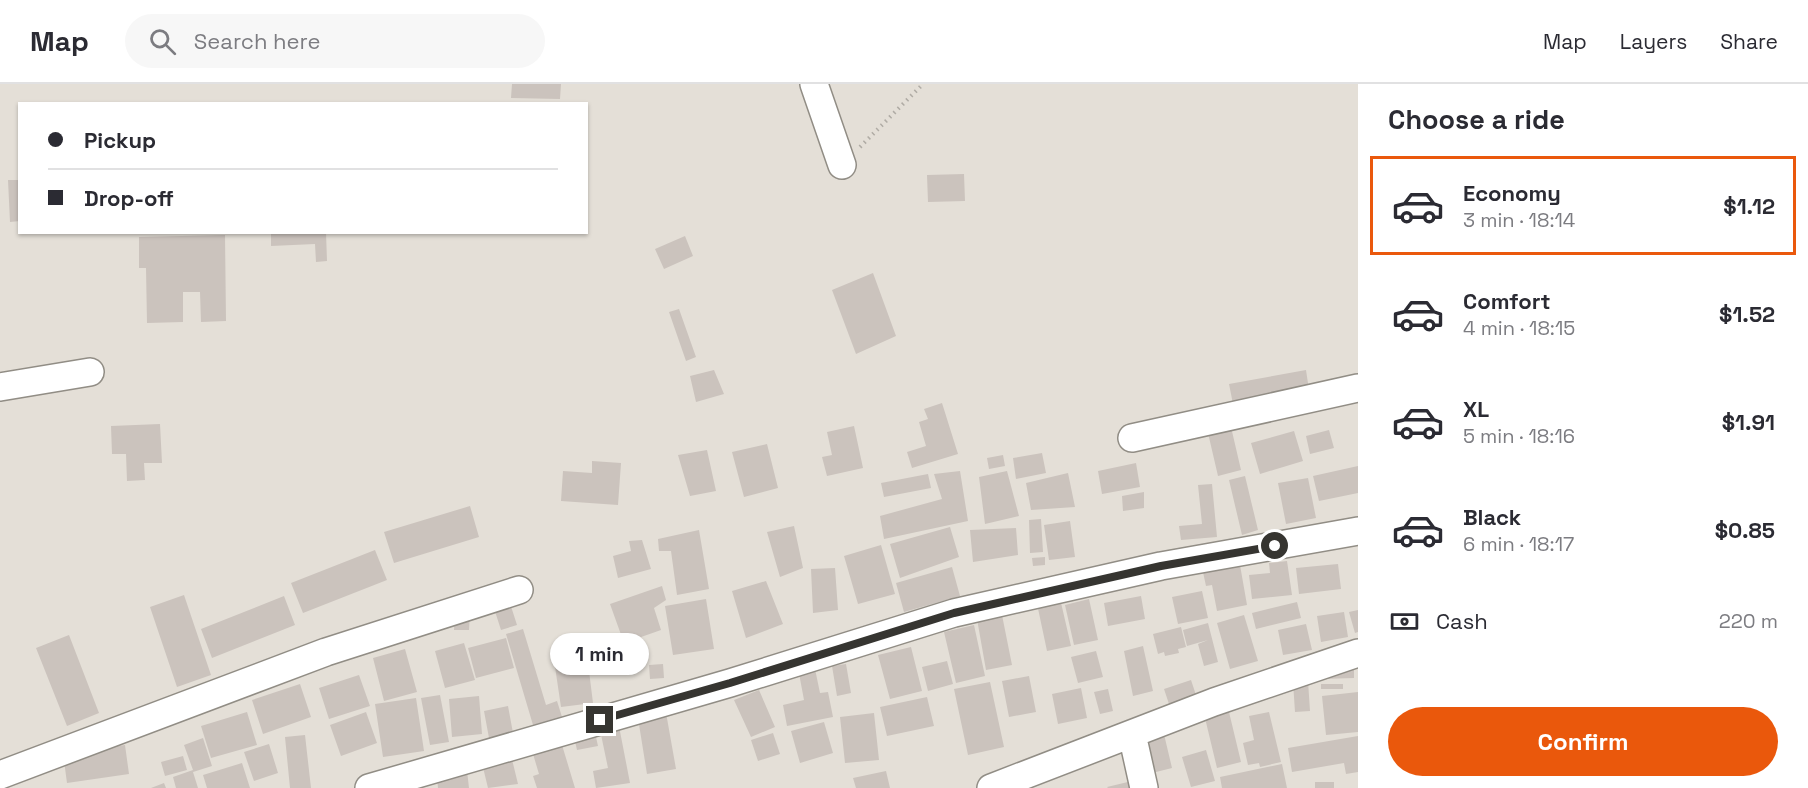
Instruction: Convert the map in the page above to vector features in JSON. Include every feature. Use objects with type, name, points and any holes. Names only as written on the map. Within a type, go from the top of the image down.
[{"type":"street","points":[[814,84],[842,165]]},
{"type":"street","points":[[0,387],[90,372]]},
{"type":"street","points":[[1132,438],[1358,388]]},
{"type":"street","points":[[369,788],[730,683],[954,613],[1161,566],[1358,531]]},
{"type":"street","points":[[0,776],[326,652],[519,590]]},
{"type":"street","points":[[991,788],[1132,734],[1358,653]]},
{"type":"street","points":[[1132,734],[1144,788]]},
{"type":"path","points":[[842,165],[924,84]]},
{"type":"building","points":[[512,84],[561,84],[560,99],[511,98]]},
{"type":"building","points":[[964,174],[965,201],[928,202],[927,175]]},
{"type":"building","points":[[8,180],[18,180],[18,221],[10,222]]},
{"type":"building","points":[[271,234],[326,234],[327,261],[316,262],[315,244],[271,246]]},
{"type":"building","points":[[225,235],[226,321],[201,322],[200,292],[183,292],[183,322],[147,323],[146,268],[139,268],[139,237]]},
{"type":"building","points":[[685,236],[693,256],[664,269],[655,249]]},
{"type":"building","points":[[873,273],[896,336],[856,354],[832,290]]},
{"type":"building","points":[[679,309],[696,357],[686,361],[669,312]]},
{"type":"building","points":[[714,370],[724,394],[696,402],[690,376]]},
{"type":"building","points":[[1306,370],[1309,390],[1233,404],[1229,384]]},
{"type":"building","points":[[942,403],[958,454],[912,468],[907,452],[926,446],[919,422],[928,419],[924,409]]},
{"type":"building","points":[[160,424],[162,463],[144,463],[145,480],[127,481],[126,454],[112,454],[111,426]]},
{"type":"building","points":[[854,426],[863,468],[827,476],[822,457],[832,455],[827,432]]},
{"type":"building","points":[[1231,427],[1241,470],[1218,476],[1208,433]]},
{"type":"building","points":[[1329,430],[1334,448],[1310,454],[1306,436]]},
{"type":"building","points":[[1294,431],[1303,461],[1260,474],[1251,443]]},
{"type":"building","points":[[767,444],[778,488],[744,497],[732,452]]},
{"type":"building","points":[[707,450],[716,491],[690,496],[678,455]]},
{"type":"building","points":[[1042,453],[1046,473],[1016,479],[1013,458]]},
{"type":"building","points":[[1003,455],[1005,466],[989,469],[987,458]]},
{"type":"building","points":[[592,461],[621,463],[618,505],[561,501],[563,471],[592,473]]},
{"type":"building","points":[[1136,463],[1140,487],[1102,494],[1098,471]]},
{"type":"building","points":[[1358,466],[1358,493],[1319,501],[1313,476]]},
{"type":"building","points":[[960,471],[968,521],[884,539],[880,516],[942,499],[934,474]]},
{"type":"building","points":[[1007,471],[1019,516],[985,524],[979,477]]},
{"type":"building","points":[[1068,473],[1075,507],[1031,510],[1026,483]]},
{"type":"building","points":[[928,474],[931,488],[884,497],[881,483]]},
{"type":"building","points":[[1245,476],[1258,530],[1242,535],[1229,480]]},
{"type":"building","points":[[1308,478],[1316,518],[1286,524],[1278,483]]},
{"type":"building","points":[[1212,484],[1217,537],[1181,540],[1179,526],[1202,524],[1198,485]]},
{"type":"building","points":[[1144,492],[1144,508],[1123,511],[1122,496]]},
{"type":"building","points":[[470,506],[479,537],[394,563],[384,532]]},
{"type":"building","points":[[1041,519],[1043,552],[1030,553],[1029,520]]},
{"type":"building","points":[[1070,521],[1075,557],[1049,560],[1044,525]]},
{"type":"building","points":[[794,526],[803,568],[780,577],[767,532]]},
{"type":"building","points":[[950,527],[959,557],[900,578],[890,544]]},
{"type":"building","points":[[1016,528],[1018,555],[973,562],[970,530]]},
{"type":"building","points":[[699,530],[709,589],[677,595],[671,551],[659,551],[658,539]]},
{"type":"building","points":[[642,540],[651,569],[618,578],[613,556],[631,551],[629,541]]},
{"type":"building","points":[[881,545],[895,594],[858,604],[844,556]]},
{"type":"building","points":[[375,550],[387,580],[303,613],[291,583]]},
{"type":"building","points":[[1045,557],[1045,565],[1033,566],[1032,558]]},
{"type":"building","points":[[1287,561],[1292,595],[1252,599],[1249,575],[1270,573],[1269,563]]},
{"type":"building","points":[[1338,564],[1341,589],[1299,594],[1296,568]]},
{"type":"building","points":[[1240,565],[1247,605],[1217,611],[1212,585],[1206,586],[1203,572]]},
{"type":"building","points":[[952,567],[960,596],[904,612],[896,583]]},
{"type":"building","points":[[835,568],[838,610],[813,613],[811,569]]},
{"type":"building","points":[[766,581],[783,624],[746,638],[732,591]]},
{"type":"building","points":[[662,586],[666,600],[654,608],[661,630],[624,643],[610,604]]},
{"type":"building","points":[[1202,591],[1208,618],[1178,624],[1172,597]]},
{"type":"building","points":[[1059,594],[1071,646],[1047,651],[1036,599]]},
{"type":"building","points":[[184,595],[211,675],[177,687],[150,607]]},
{"type":"building","points":[[284,596],[295,625],[212,658],[201,629]]},
{"type":"building","points":[[1141,596],[1145,619],[1108,626],[1104,603]]},
{"type":"building","points":[[508,597],[517,625],[501,630],[492,602]]},
{"type":"building","points":[[706,599],[714,649],[673,655],[665,606]]},
{"type":"building","points":[[1089,599],[1098,640],[1074,645],[1065,605]]},
{"type":"building","points":[[1297,602],[1301,618],[1256,629],[1252,613]]},
{"type":"building","points":[[1358,610],[1358,632],[1355,633],[1349,612]]},
{"type":"building","points":[[1344,612],[1348,637],[1321,642],[1317,616]]},
{"type":"building","points":[[455,613],[470,613],[469,630],[454,630]]},
{"type":"building","points":[[1002,615],[1012,665],[986,670],[977,619]]},
{"type":"building","points":[[1244,615],[1258,661],[1230,669],[1217,623]]},
{"type":"building","points":[[1208,623],[1218,662],[1204,666],[1198,644],[1208,640],[1187,646],[1183,630]]},
{"type":"building","points":[[1306,624],[1312,650],[1283,655],[1278,630]]},
{"type":"building","points":[[974,625],[985,676],[956,683],[944,632]]},
{"type":"building","points":[[1181,627],[1186,647],[1178,649],[1179,653],[1165,656],[1164,652],[1158,654],[1153,634]]},
{"type":"building","points":[[523,629],[546,705],[557,701],[562,717],[533,725],[506,634]]},
{"type":"building","points":[[69,635],[99,713],[67,726],[36,648]]},
{"type":"building","points":[[506,638],[514,668],[476,678],[468,648]]},
{"type":"building","points":[[464,643],[475,680],[445,688],[435,651]]},
{"type":"building","points":[[1143,646],[1153,691],[1133,696],[1124,651]]},
{"type":"building","points":[[911,647],[922,691],[890,699],[878,655]]},
{"type":"building","points":[[405,649],[417,692],[384,701],[373,658]]},
{"type":"building","points":[[1096,651],[1103,677],[1078,683],[1071,657]]},
{"type":"building","points":[[587,655],[593,703],[561,707],[554,660]]},
{"type":"building","points":[[947,661],[953,684],[928,691],[922,667]]},
{"type":"building","points":[[663,664],[664,678],[650,679],[649,665]]},
{"type":"building","points":[[814,664],[820,693],[828,692],[833,717],[787,726],[783,705],[804,700],[798,668]]},
{"type":"building","points":[[846,664],[851,693],[837,696],[832,666]]},
{"type":"building","points":[[1354,667],[1354,678],[1321,679]]},
{"type":"building","points":[[359,675],[370,706],[329,719],[319,688]]},
{"type":"building","points":[[1029,676],[1036,712],[1009,717],[1002,681]]},
{"type":"building","points":[[1191,680],[1196,695],[1169,704],[1164,689]]},
{"type":"building","points":[[1308,681],[1310,711],[1295,712],[1293,682]]},
{"type":"building","points":[[990,682],[1004,747],[968,755],[954,689]]},
{"type":"building","points":[[300,684],[311,717],[263,734],[252,700]]},
{"type":"building","points":[[1321,684],[1343,684],[1343,689],[1321,689]]},
{"type":"building","points":[[1081,688],[1087,718],[1058,724],[1052,694]]},
{"type":"building","points":[[1108,689],[1113,711],[1100,714],[1094,692]]},
{"type":"building","points":[[759,690],[775,727],[751,737],[734,700]]},
{"type":"building","points":[[1358,692],[1358,732],[1326,735],[1322,696]]},
{"type":"building","points":[[440,695],[449,742],[430,745],[421,698]]},
{"type":"building","points":[[479,696],[482,734],[452,737],[449,699]]},
{"type":"building","points":[[927,697],[934,726],[887,736],[880,707]]},
{"type":"building","points":[[416,698],[424,751],[383,757],[375,704]]},
{"type":"building","points":[[508,706],[513,733],[489,738],[484,711]]},
{"type":"building","points":[[665,707],[676,769],[647,774],[637,712]]},
{"type":"building","points":[[247,712],[257,745],[211,758],[201,726]]},
{"type":"building","points":[[366,712],[377,743],[341,756],[330,725]]},
{"type":"building","points":[[1229,712],[1241,762],[1217,768],[1205,718]]},
{"type":"building","points":[[1269,712],[1281,762],[1260,767],[1259,763],[1248,765],[1243,743],[1254,740],[1249,716]]},
{"type":"building","points":[[874,713],[879,760],[845,763],[840,717]]},
{"type":"building","points":[[618,721],[630,783],[596,788],[593,771],[608,768],[599,725]]},
{"type":"building","points":[[824,722],[833,753],[800,763],[791,731]]},
{"type":"building","points":[[594,728],[598,746],[577,750],[573,732]]},
{"type":"building","points":[[1163,730],[1172,768],[1148,774],[1139,736]]},
{"type":"building","points":[[773,733],[780,754],[758,761],[751,740]]},
{"type":"building","points":[[305,735],[311,788],[290,788],[285,737]]},
{"type":"building","points":[[559,735],[575,788],[537,788],[533,776],[539,774],[530,744]]},
{"type":"building","points":[[1358,736],[1358,772],[1346,774],[1344,763],[1292,772],[1288,748]]},
{"type":"building","points":[[203,738],[212,766],[193,772],[198,788],[176,788],[173,777],[193,770],[184,745]]},
{"type":"building","points":[[269,744],[278,773],[254,781],[244,752]]},
{"type":"building","points":[[125,745],[129,774],[67,783],[63,753]]},
{"type":"building","points":[[509,747],[518,784],[488,788],[480,755]]},
{"type":"building","points":[[1206,750],[1215,781],[1191,787],[1182,757]]},
{"type":"building","points":[[183,756],[187,770],[165,776],[161,762]]},
{"type":"building","points":[[466,762],[469,788],[438,788],[436,765]]},
{"type":"building","points":[[242,763],[250,788],[207,788],[203,775]]},
{"type":"building","points":[[1282,764],[1287,788],[1222,788],[1220,777]]},
{"type":"building","points":[[886,771],[890,788],[856,788],[853,778]]},
{"type":"building","points":[[1132,781],[1134,788],[1107,787]]},
{"type":"building","points":[[1315,782],[1334,782],[1334,788],[1315,788]]},
{"type":"building","points":[[164,783],[166,788],[151,788]]},
{"type":"route","points":[[600,720],[730,683],[954,613],[1161,566],[1275,546]]}]
